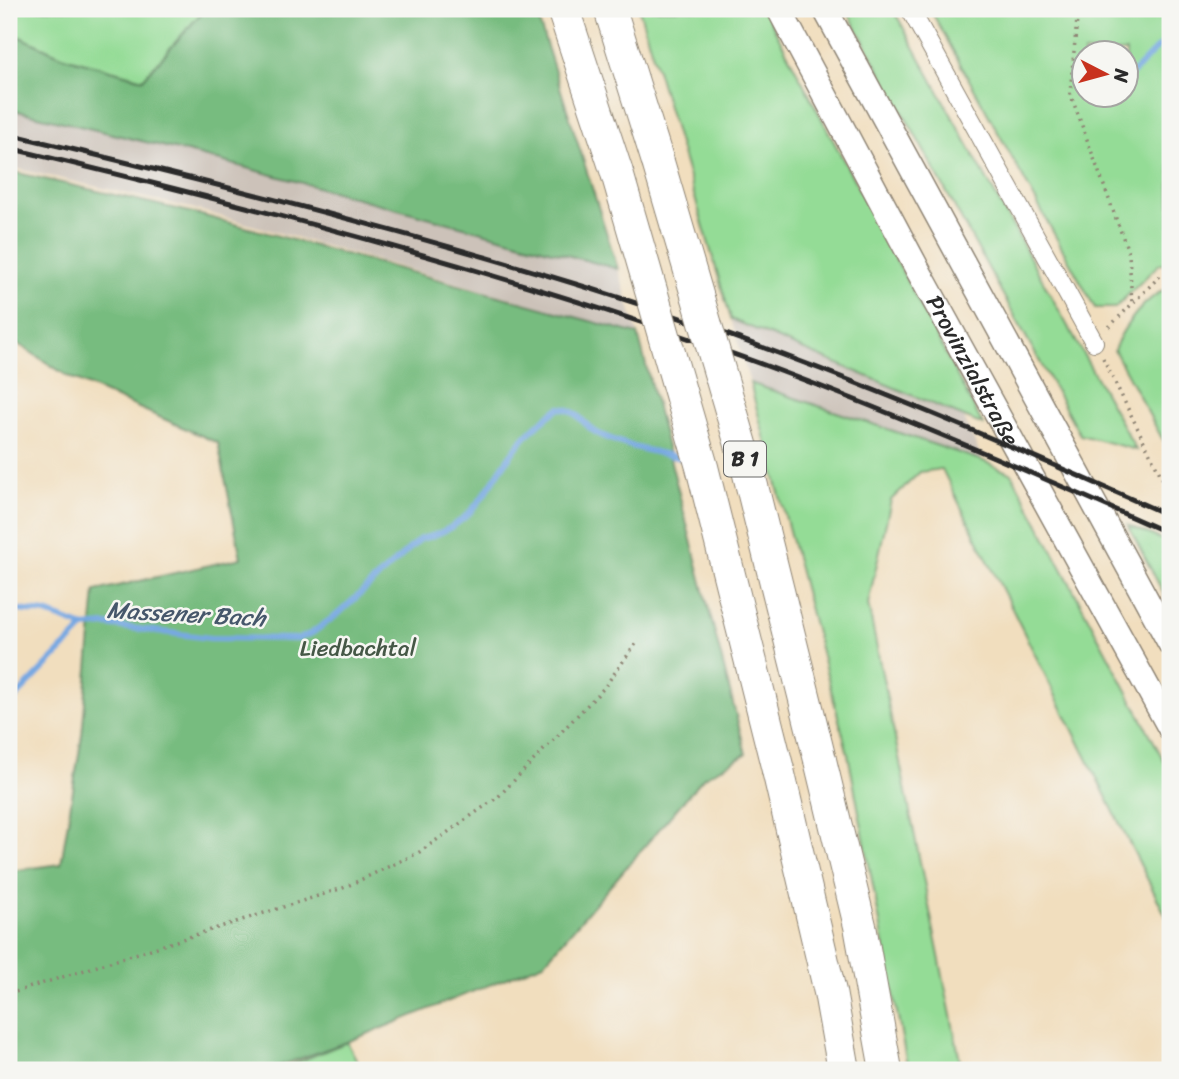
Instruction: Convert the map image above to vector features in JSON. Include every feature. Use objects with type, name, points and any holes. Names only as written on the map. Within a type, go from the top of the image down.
[{"type":"highway","name":"B 1","points":[[563,9],[617,173],[702,467],[778,770],[830,992],[844,1070]]},
{"type":"highway","name":"B 1","points":[[610,9],[745,458],[860,926],[886,1070]]},
{"type":"main road","name":"Provinzialstraße","points":[[779,9],[919,272],[1170,728]]},
{"type":"main road","name":"Provinzialstraße","points":[[825,9],[1170,643]]},
{"type":"street","points":[[910,9],[1094,342]]},
{"type":"path","points":[[1078,9],[1070,93],[1129,254],[1132,304]]},
{"type":"path","points":[[1094,342],[1161,275],[1170,272]]},
{"type":"path","points":[[1110,372],[1170,494]]},
{"type":"path","points":[[9,994],[272,908],[343,888],[418,853],[498,797],[603,689],[638,641]]},
{"type":"shaded area","points":[[9,109],[199,155],[618,269],[638,334],[191,208],[9,167]]},
{"type":"shaded area","points":[[731,319],[963,416],[983,461],[750,383]]},
{"type":"green space","points":[[9,9],[205,9],[143,79],[64,57],[9,32]]},
{"type":"green space","points":[[205,9],[535,9],[618,269],[199,155],[9,109],[9,32],[64,57],[143,79]]},
{"type":"green space","points":[[639,9],[764,9],[983,425],[731,319]]},
{"type":"green space","points":[[846,9],[893,9],[1136,450],[1080,435]]},
{"type":"green space","points":[[930,9],[1170,9],[1170,261],[1158,265],[1115,308],[1095,308]]},
{"type":"green space","name":"Liedbachtal","points":[[9,171],[190,212],[638,334],[746,754],[704,777],[544,963],[347,1042],[268,1070],[9,1070],[9,871],[61,864],[82,735],[95,591],[241,558],[218,443],[69,377],[9,338]]},
{"type":"green space","points":[[1170,287],[1170,453],[1114,350],[1136,313],[1152,298]]},
{"type":"green space","points":[[750,383],[983,461],[1012,474],[1170,772],[1170,924],[942,469],[920,472],[891,500],[868,604],[962,1070],[908,1070],[848,754]]},
{"type":"green space","points":[[1128,525],[1170,543],[1170,606]]},
{"type":"green space","points":[[347,1042],[362,1070],[279,1070]]},
{"type":"waterway","name":"Massener Bach","points":[[1140,66],[1158,47],[1170,42]]},
{"type":"waterway","name":"Massener Bach","points":[[9,609],[46,613],[84,627],[106,625],[210,638],[298,639],[312,633],[338,614],[420,539],[458,523],[482,497],[526,436],[559,408],[577,415],[594,431],[609,439],[685,459]]},
{"type":"waterway","points":[[9,704],[84,627]]},
{"type":"railway","points":[[9,134],[374,226],[520,267],[666,313],[884,394],[1170,516]]},
{"type":"railway","points":[[9,148],[394,247],[489,274],[678,335],[873,407],[1170,534]]}]
